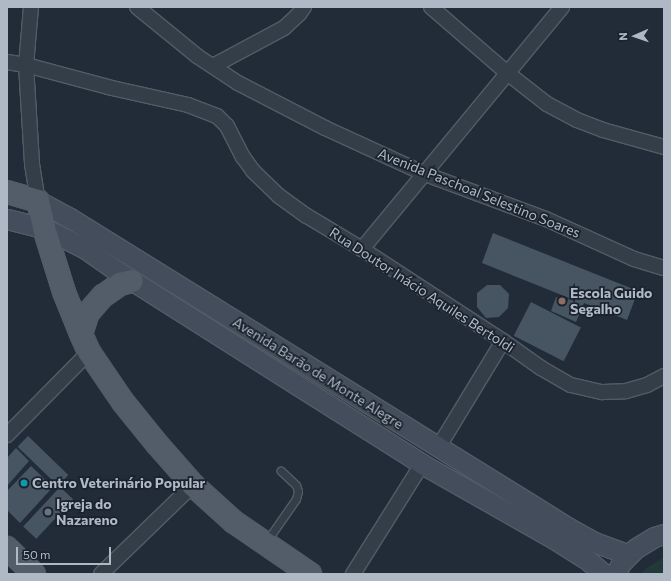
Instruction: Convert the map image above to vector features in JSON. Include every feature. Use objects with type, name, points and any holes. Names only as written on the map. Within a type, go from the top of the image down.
[{"type":"main road","name":"Avenida Barão de Monte Alegre","points":[[7,192],[38,201],[70,218],[569,528],[601,545],[629,555]]},
{"type":"main road","points":[[38,201],[44,228],[64,292],[85,343],[123,402],[193,485],[234,522],[310,574]]},
{"type":"main road","name":"Avenida Barão de Monte Alegre","points":[[7,219],[44,228],[84,248],[132,281],[422,464],[554,539],[585,558],[604,574]]},
{"type":"main road","points":[[85,343],[88,313],[103,296],[120,284],[132,281]]},
{"type":"main road","points":[[616,574],[621,563],[636,548],[654,537],[664,534]]},
{"type":"main road","points":[[7,548],[34,574]]},
{"type":"street","points":[[30,7],[26,65],[32,164],[38,201]]},
{"type":"street","name":"Avenida Paschoal Selestino Soares","points":[[137,7],[197,56],[238,83],[280,105],[425,174],[546,219],[634,260],[664,268]]},
{"type":"street","points":[[213,66],[284,28],[304,7]]},
{"type":"street","points":[[431,7],[506,72],[547,104],[577,120],[603,130],[664,147]]},
{"type":"street","points":[[362,249],[425,174],[506,72],[562,7]]},
{"type":"street","points":[[7,62],[26,65]]},
{"type":"street","name":"Rua Doutor Inácio Aquiles Bertoldi","points":[[26,65],[112,88],[188,105],[217,116],[227,126],[243,157],[253,171],[279,196],[307,216],[362,249],[503,341],[541,368],[571,385],[602,392],[626,391],[664,376]]},
{"type":"street","points":[[438,448],[503,341]]},
{"type":"street","points":[[7,435],[85,343]]},
{"type":"street","points":[[353,574],[422,464]]},
{"type":"street","points":[[100,574],[193,485]]},
{"type":"lane","points":[[265,544],[296,499],[298,491],[296,485],[281,471]]},
{"type":"green space","points":[[664,557],[664,574],[642,574],[645,569]]},
{"type":"building","points":[[493,233],[638,291],[627,320],[584,303],[576,322],[551,311],[556,297],[567,302],[569,298],[482,263]]},
{"type":"building","points":[[487,285],[500,285],[509,294],[508,308],[499,317],[486,318],[477,307],[477,293]]},
{"type":"building","points":[[531,302],[581,327],[564,361],[514,336]]},
{"type":"building","points":[[28,436],[68,475],[58,486],[18,447]]},
{"type":"building","points":[[16,448],[29,461],[7,486],[7,458]]},
{"type":"building","points":[[31,466],[53,487],[20,523],[7,510],[7,491]]},
{"type":"building","name":"Igreja do Nazareno","points":[[60,487],[73,499],[36,539],[23,526]]},
{"type":"place","name":"Escola Guido Segalho","points":[[562,301]]},
{"type":"place","name":"Centro Veterinário Popular","points":[[24,483]]},
{"type":"place","name":"Igreja do Nazareno","points":[[48,512]]}]
